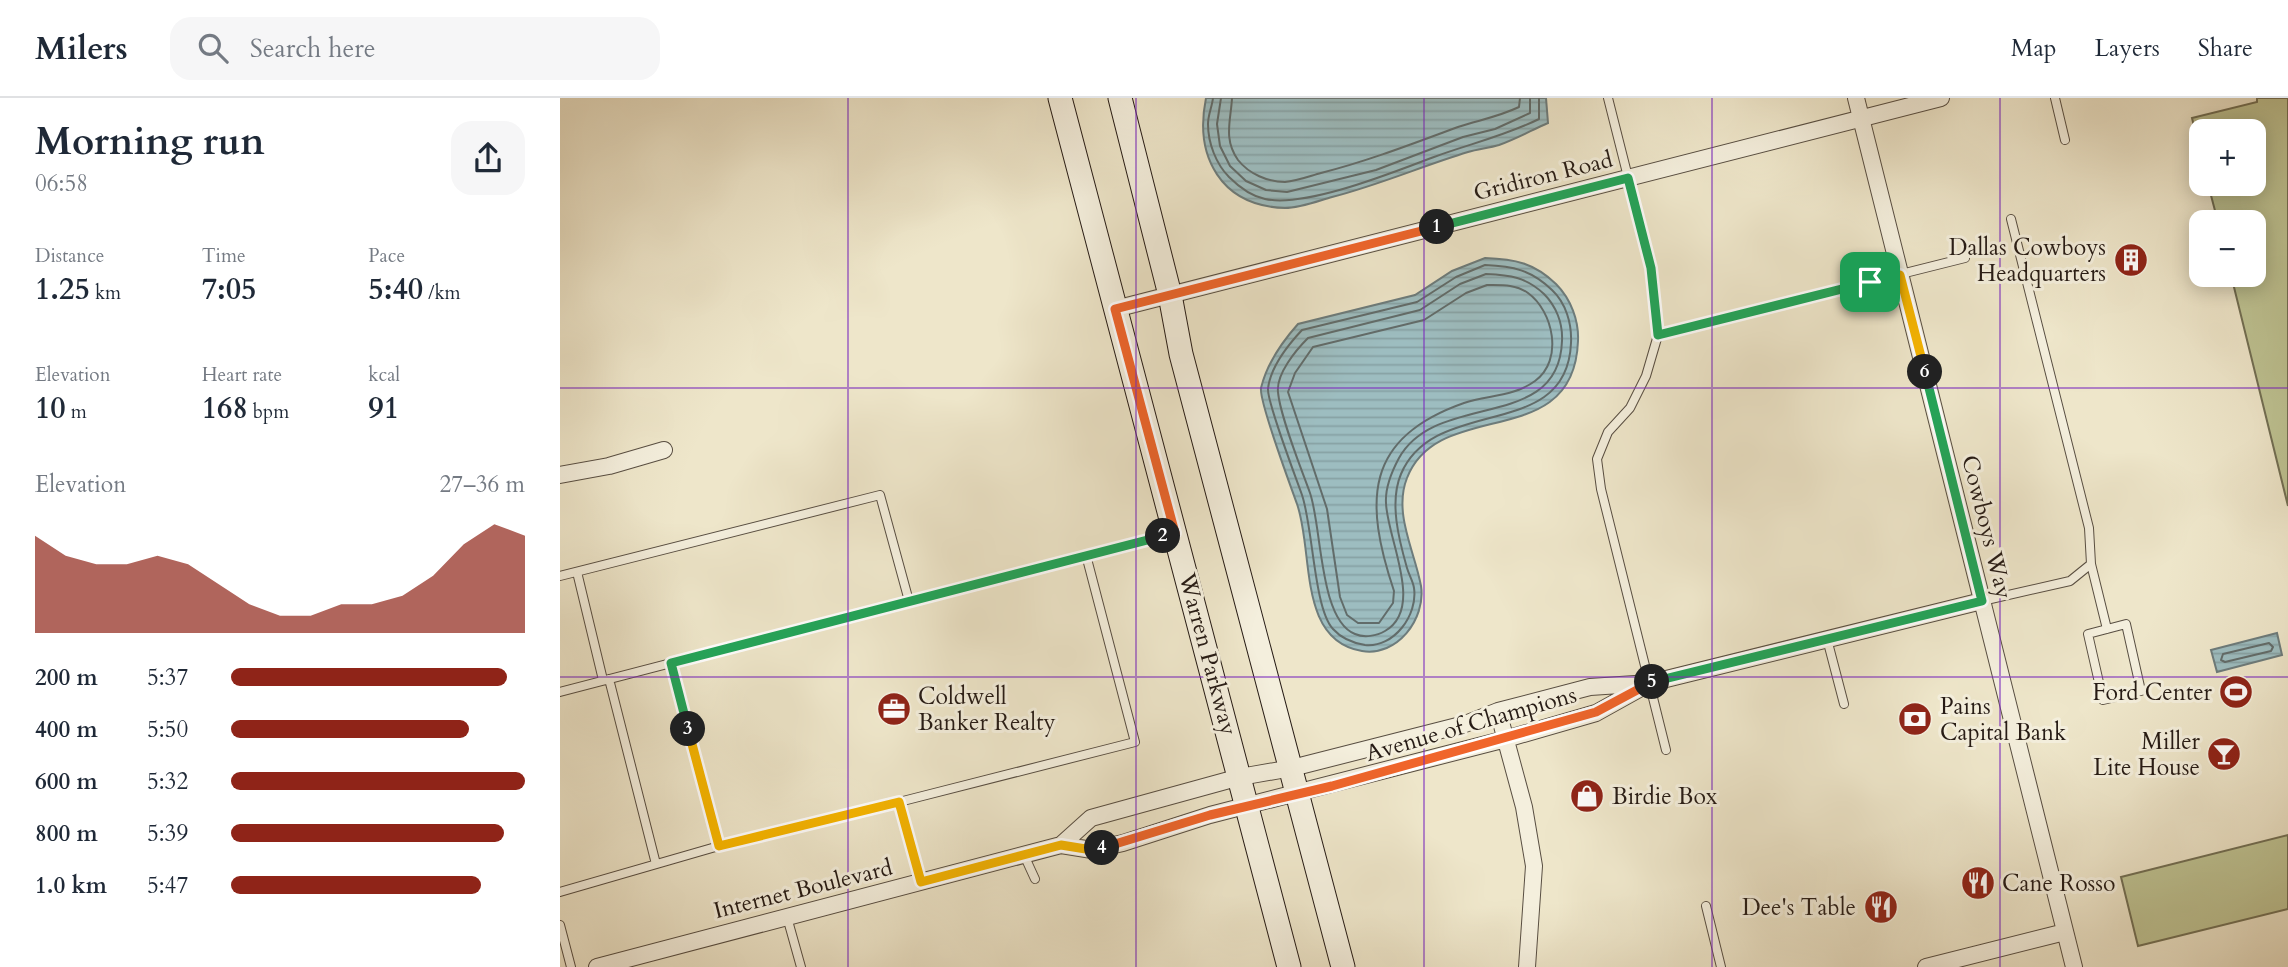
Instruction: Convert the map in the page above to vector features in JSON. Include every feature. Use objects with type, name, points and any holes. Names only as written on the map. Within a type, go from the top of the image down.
[{"type":"main road","name":"Warren Parkway","points":[[1060,98],[1289,967]]},
{"type":"main road","points":[[1120,98],[1170,295],[1181,354],[1343,967]]},
{"type":"street","name":"Cowboys Way","points":[[1856,98],[2074,967]]},
{"type":"street","name":"Gridiron Road","points":[[1115,309],[1941,98]]},
{"type":"street","points":[[560,475],[609,466],[664,450]]},
{"type":"street","name":"Avenue of Champions","points":[[1292,768],[1465,724],[1498,711],[1590,687],[1650,683],[1982,601]]},
{"type":"street","name":"Avenue of Champions","points":[[1299,793],[1506,739],[1596,712],[1650,683]]},
{"type":"street","points":[[1498,711],[1528,827],[1534,866],[1527,967]]},
{"type":"street","name":"Internet Boulevard","points":[[1061,845],[1091,818],[1240,777],[1292,768]]},
{"type":"street","name":"Internet Boulevard","points":[[597,967],[1061,845],[1092,850],[1124,850],[1247,805],[1299,793]]},
{"type":"street","points":[[1926,967],[2065,932]]},
{"type":"lane","points":[[1129,98],[1133,151]]},
{"type":"lane","points":[[1608,98],[1651,268],[1658,335],[1641,387],[1630,408],[1608,432],[1597,459],[1601,489],[1666,750]]},
{"type":"lane","points":[[2055,98],[2065,140]]},
{"type":"lane","points":[[2011,219],[2090,528],[2091,564],[2107,629]]},
{"type":"lane","points":[[1658,335],[1965,258]]},
{"type":"lane","points":[[560,576],[880,495],[909,601]]},
{"type":"lane","points":[[560,692],[1175,533]]},
{"type":"lane","points":[[560,892],[719,846],[1135,742],[1086,555]]},
{"type":"lane","points":[[1982,601],[2070,581],[2091,564]]},
{"type":"lane","points":[[577,572],[656,864]]},
{"type":"lane","points":[[2126,624],[2141,691],[2104,700],[2088,634],[2107,629],[2126,624]]},
{"type":"lane","points":[[1827,639],[1844,704]]},
{"type":"lane","points":[[671,663],[719,846]]},
{"type":"lane","points":[[899,802],[921,882]]},
{"type":"lane","points":[[1024,855],[1035,879]]},
{"type":"lane","points":[[1706,906],[1721,967]]},
{"type":"lane","points":[[787,917],[801,967]]},
{"type":"lane","points":[[560,926],[571,967]]},
{"type":"green space","points":[[2257,98],[2288,98],[2288,506],[2234,287],[2266,287],[2266,210],[2215,210],[2211,196],[2266,196],[2266,119],[2192,118],[2257,102]]},
{"type":"green space","points":[[2288,835],[2288,909],[2138,946],[2121,877]]},
{"type":"water","points":[[1206,98],[1546,98],[1548,123],[1499,145],[1468,152],[1303,206],[1285,208],[1263,205],[1244,198],[1229,188],[1217,174],[1204,140]]},
{"type":"water","points":[[1485,258],[1515,261],[1532,267],[1548,277],[1566,296],[1578,333],[1571,376],[1554,399],[1531,412],[1447,438],[1423,453],[1407,478],[1402,505],[1406,532],[1421,586],[1419,611],[1414,623],[1397,642],[1387,648],[1362,651],[1341,643],[1327,630],[1317,612],[1297,504],[1270,426],[1261,388],[1276,353],[1298,324],[1415,295],[1452,271]]},
{"type":"water","points":[[2277,633],[2282,655],[2217,672],[2211,650]]},
{"type":"place","name":"Dallas Cowboys Headquarters","points":[[2131,260]]},
{"type":"place","name":"Ford Center","points":[[2236,692]]},
{"type":"place","name":"Coldwell Banker Realty","points":[[894,709]]},
{"type":"place","name":"Pains Capital Bank","points":[[1915,719]]},
{"type":"place","name":"Miller Lite House","points":[[2224,754]]},
{"type":"place","name":"Birdie Box","points":[[1587,796]]},
{"type":"place","name":"Cane Rosso","points":[[1978,883]]},
{"type":"place","name":"Dee's Table","points":[[1881,907]]},
{"type":"route","points":[[1628,178],[1651,268],[1658,335],[1870,282],[1900,275],[1982,601],[1650,683],[1596,712],[1506,739],[1332,786],[1247,805],[1092,850],[1061,845],[921,882],[899,802],[719,846],[671,663],[1175,533],[1115,309],[1628,178]]}]
